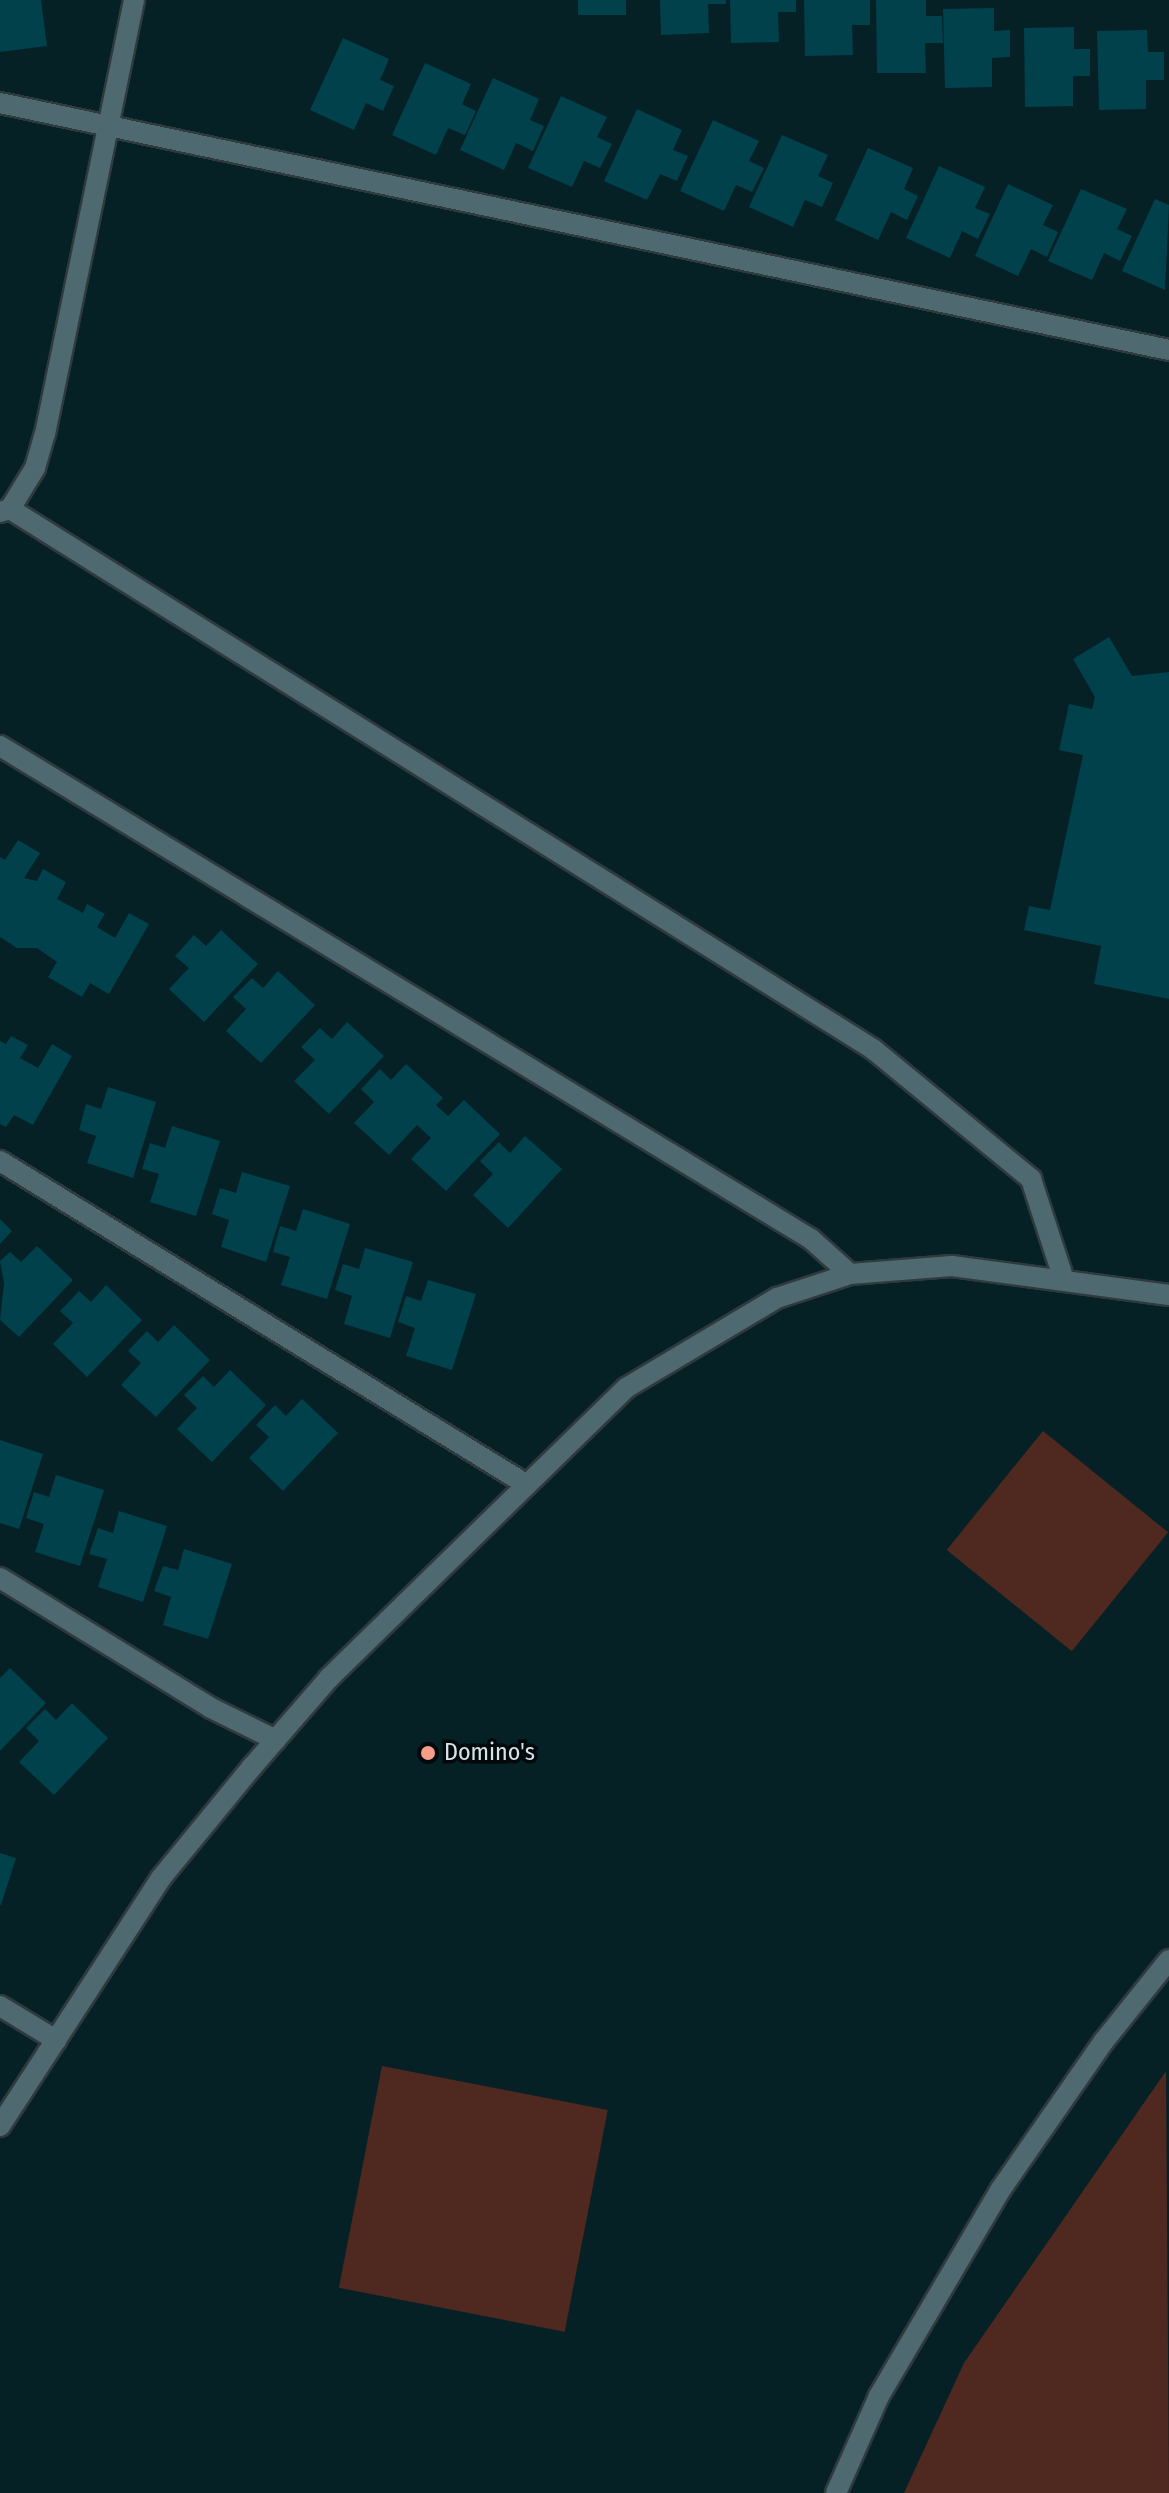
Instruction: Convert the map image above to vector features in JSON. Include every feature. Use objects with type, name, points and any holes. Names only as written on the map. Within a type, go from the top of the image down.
[{"type":"street","points":[[134,0],[45,434],[35,468],[5,510],[873,1049],[1031,1179],[1063,1277]]},
{"type":"street","points":[[0,103],[1169,350]]},
{"type":"street","points":[[0,746],[811,1239],[850,1274]]},
{"type":"street","points":[[0,1161],[524,1483]]},
{"type":"street","points":[[0,2126],[161,1878],[276,1740],[329,1678],[524,1483],[626,1388],[777,1298],[850,1274],[952,1266],[1063,1277],[1169,1295]]},
{"type":"street","points":[[0,1578],[211,1708],[276,1740]]},
{"type":"street","points":[[836,2493],[879,2396],[1001,2189],[1104,2041],[1169,1960]]},
{"type":"street","points":[[0,2006],[56,2040]]},
{"type":"shaded area","points":[[1043,1431],[1168,1532],[1072,1651],[947,1550]]},
{"type":"shaded area","points":[[382,2066],[608,2110],[565,2332],[339,2288]]},
{"type":"shaded area","points":[[1166,2071],[1169,2493],[904,2493],[964,2363]]},
{"type":"building","points":[[0,0],[41,0],[47,46],[0,52]]},
{"type":"building","points":[[578,0],[626,0],[626,15],[578,15]]},
{"type":"building","points":[[660,0],[726,0],[726,4],[708,4],[709,33],[661,35]]},
{"type":"building","points":[[730,0],[796,0],[796,12],[778,12],[779,42],[731,43]]},
{"type":"building","points":[[804,0],[870,0],[870,25],[852,25],[853,55],[805,56]]},
{"type":"building","points":[[876,0],[926,0],[926,16],[942,16],[943,43],[925,43],[926,73],[877,73]]},
{"type":"building","points":[[994,8],[994,31],[1010,30],[1010,57],[992,58],[992,87],[945,88],[943,9]]},
{"type":"building","points":[[1074,27],[1074,49],[1090,49],[1090,76],[1073,76],[1073,106],[1025,107],[1024,28]]},
{"type":"building","points":[[1147,30],[1148,52],[1164,52],[1164,80],[1146,80],[1146,109],[1099,110],[1097,31]]},
{"type":"building","points":[[343,38],[389,59],[380,80],[394,86],[383,111],[366,103],[354,130],[310,110]]},
{"type":"building","points":[[425,63],[471,84],[462,104],[476,111],[465,135],[448,128],[436,155],[392,135]]},
{"type":"building","points":[[493,78],[539,99],[530,120],[544,126],[533,151],[516,143],[504,170],[460,150]]},
{"type":"building","points":[[561,96],[607,117],[597,137],[612,144],[600,168],[584,161],[572,187],[528,168]]},
{"type":"building","points":[[637,109],[682,130],[673,150],[688,156],[677,181],[660,174],[647,200],[604,181]]},
{"type":"building","points":[[713,120],[759,141],[749,161],[764,168],[752,192],[736,185],[724,211],[680,191]]},
{"type":"building","points":[[782,135],[828,155],[818,176],[833,183],[822,207],[805,200],[793,227],[749,207]]},
{"type":"building","points":[[868,148],[913,168],[904,189],[918,196],[907,220],[891,212],[878,240],[835,220]]},
{"type":"building","points":[[939,166],[985,187],[975,208],[990,214],[978,239],[962,231],[950,258],[906,238]]},
{"type":"building","points":[[1008,184],[1053,205],[1043,225],[1058,232],[1047,257],[1031,249],[1018,276],[975,256]]},
{"type":"building","points":[[1081,189],[1127,209],[1117,229],[1132,236],[1120,261],[1104,253],[1092,280],[1048,261]]},
{"type":"building","points":[[1155,199],[1169,205],[1165,290],[1122,271]]},
{"type":"building","points":[[1109,637],[1132,676],[1169,672],[1169,999],[1094,984],[1101,946],[1024,930],[1029,906],[1050,910],[1083,755],[1059,750],[1069,704],[1092,709],[1095,697],[1073,659]]},
{"type":"building","points":[[18,840],[40,853],[24,878],[37,881],[43,869],[66,882],[57,899],[83,913],[87,904],[105,914],[97,927],[115,938],[129,913],[149,924],[109,994],[90,983],[82,997],[48,977],[57,962],[37,948],[17,948],[0,937],[0,857],[5,860]]},
{"type":"building","points":[[221,930],[258,964],[204,1022],[169,989],[189,968],[175,956],[194,935],[206,946]]},
{"type":"building","points":[[278,971],[315,1005],[261,1063],[226,1031],[246,1009],[233,997],[252,978],[263,988]]},
{"type":"building","points":[[347,1022],[384,1056],[329,1114],[294,1081],[315,1060],[301,1047],[320,1028],[332,1039]]},
{"type":"building","points":[[11,1036],[28,1045],[20,1058],[38,1068],[52,1044],[72,1056],[33,1125],[14,1115],[6,1127],[0,1124],[0,1041],[6,1044]]},
{"type":"building","points":[[406,1064],[443,1098],[436,1105],[448,1116],[464,1100],[500,1134],[446,1191],[411,1159],[431,1138],[417,1125],[389,1155],[354,1123],[374,1102],[361,1089],[380,1069],[391,1080]]},
{"type":"building","points":[[108,1087],[156,1102],[133,1178],[87,1163],[96,1136],[79,1130],[86,1104],[101,1109]]},
{"type":"building","points":[[172,1126],[220,1141],[196,1216],[150,1202],[159,1174],[142,1169],[150,1143],[165,1148]]},
{"type":"building","points":[[525,1136],[562,1169],[508,1228],[473,1195],[493,1174],[480,1161],[499,1142],[510,1153]]},
{"type":"building","points":[[242,1172],[290,1186],[266,1262],[221,1247],[229,1220],[212,1214],[220,1188],[236,1193]]},
{"type":"building","points":[[303,1209],[350,1224],[327,1299],[281,1285],[290,1257],[273,1252],[280,1226],[296,1231]]},
{"type":"building","points":[[0,1219],[12,1231],[0,1244]]},
{"type":"building","points":[[37,1246],[73,1280],[19,1337],[0,1320],[4,1283],[0,1261],[10,1252],[21,1262]]},
{"type":"building","points":[[365,1248],[413,1262],[390,1338],[344,1324],[352,1296],[335,1290],[343,1264],[359,1269]]},
{"type":"building","points":[[428,1280],[476,1294],[452,1370],[406,1356],[415,1328],[398,1322],[406,1296],[421,1301]]},
{"type":"building","points":[[106,1285],[142,1320],[87,1377],[53,1344],[73,1323],[60,1311],[79,1291],[91,1302]]},
{"type":"building","points":[[174,1325],[210,1360],[156,1417],[121,1385],[141,1363],[128,1351],[147,1331],[158,1342]]},
{"type":"building","points":[[230,1370],[266,1405],[212,1462],[177,1429],[197,1408],[184,1395],[203,1376],[214,1387]]},
{"type":"building","points":[[302,1399],[338,1433],[283,1491],[249,1458],[269,1437],[256,1425],[275,1405],[286,1416]]},
{"type":"building","points":[[0,1440],[43,1454],[19,1529],[0,1523]]},
{"type":"building","points":[[56,1475],[104,1490],[80,1566],[35,1552],[44,1524],[26,1518],[34,1492],[49,1497]]},
{"type":"building","points":[[119,1511],[167,1526],[143,1602],[98,1587],[107,1559],[89,1554],[98,1528],[113,1533]]},
{"type":"building","points":[[184,1549],[232,1564],[208,1639],[163,1625],[171,1597],[154,1591],[163,1566],[178,1570]]},
{"type":"building","points":[[10,1668],[46,1703],[0,1751],[0,1678]]},
{"type":"building","points":[[72,1703],[108,1738],[54,1795],[19,1762],[39,1741],[26,1728],[45,1709],[56,1720]]},
{"type":"building","points":[[0,1853],[16,1858],[1,1905],[0,1905]]},
{"type":"place","name":"Domino's","points":[[428,1753]]}]
